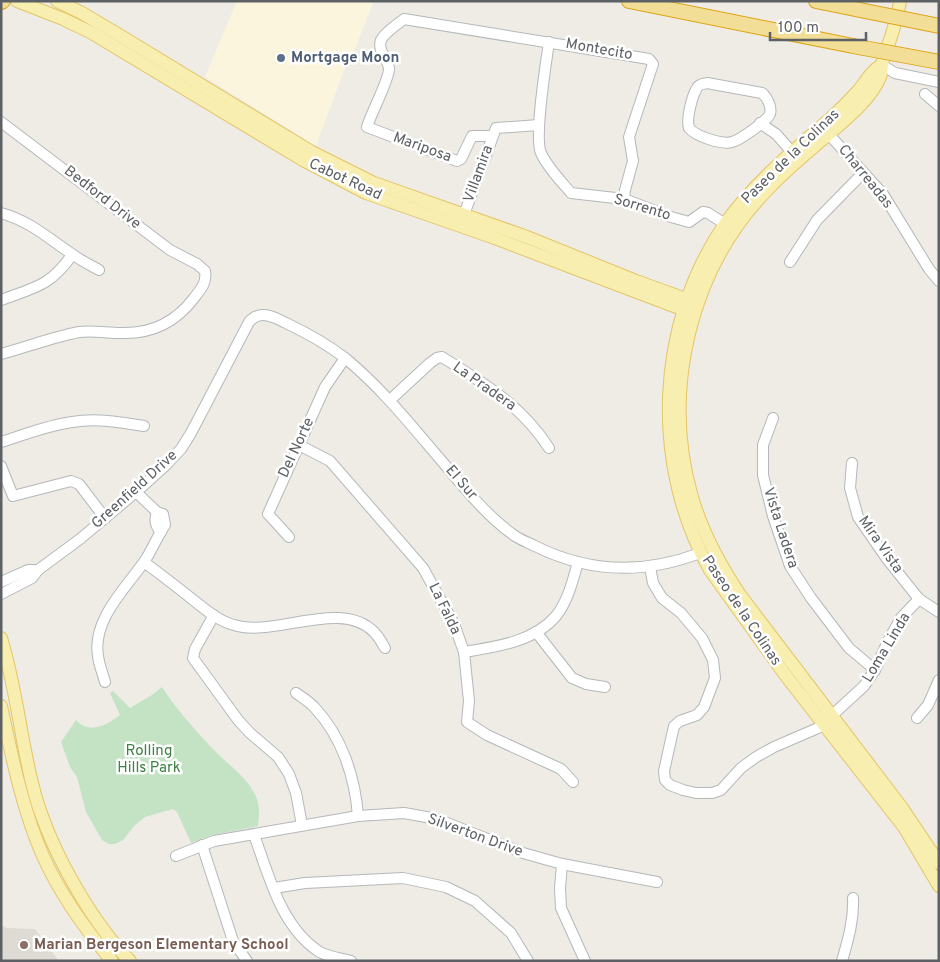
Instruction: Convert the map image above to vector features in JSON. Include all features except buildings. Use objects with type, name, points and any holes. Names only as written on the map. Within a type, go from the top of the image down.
[{"type":"highway","points":[[629,1],[939,62]]},
{"type":"highway","points":[[816,1],[939,26]]},
{"type":"main road","name":"Cabot Road","points":[[17,1],[63,19],[98,36],[332,176],[366,193],[527,237],[636,281],[690,307]]},
{"type":"main road","name":"Cabot Road","points":[[57,1],[82,13],[124,38],[310,152],[374,183],[462,220]]},
{"type":"main road","name":"Paseo de la Colinas","points":[[900,1],[894,32],[882,65],[872,71],[825,130],[746,214],[722,250],[690,307],[676,341],[668,400],[670,439],[675,477],[700,553],[721,588],[786,676],[827,720],[902,808],[939,863]]},
{"type":"main road","name":"Paseo de la Colinas","points":[[825,130],[792,152],[752,191],[725,224],[696,276],[682,370],[680,425],[683,460],[691,496],[718,559],[740,595],[904,827],[939,886]]},
{"type":"main road","points":[[768,189],[789,163],[792,152]]},
{"type":"main road","points":[[702,525],[699,536],[702,545],[700,553],[708,556],[711,560],[718,559]]},
{"type":"main road","points":[[1,638],[9,666],[32,785],[46,828],[92,913],[130,961]]},
{"type":"main road","points":[[1,706],[16,777],[44,858],[70,905],[112,961]]},
{"type":"main road","points":[[34,832],[46,828]]},
{"type":"street","name":"Montecito","points":[[367,127],[389,70],[387,60],[381,52],[380,44],[382,37],[404,19],[649,59],[653,64],[629,137],[634,161],[624,190],[624,199]]},
{"type":"street","points":[[539,125],[549,42]]},
{"type":"street","points":[[882,65],[895,73],[939,82]]},
{"type":"street","points":[[769,114],[760,123],[733,142],[698,134],[689,128],[688,121],[697,89],[701,84],[707,83],[762,93],[768,100],[769,114],[776,134]]},
{"type":"street","points":[[925,94],[939,106]]},
{"type":"street","name":"Bedford Drive","points":[[1,122],[170,250],[197,264],[205,271],[207,279],[204,286],[184,312],[158,328],[142,332],[123,333],[81,332],[60,336],[1,354]]},
{"type":"street","points":[[760,123],[776,134],[792,152]]},
{"type":"street","name":"Villamira","points":[[462,220],[496,128],[539,125]]},
{"type":"street","name":"Sorrento","points":[[539,125],[540,152],[571,193],[624,199],[689,222],[703,212],[708,213],[725,224]]},
{"type":"street","name":"Mariposa","points":[[367,127],[457,161],[461,159],[472,136],[492,136]]},
{"type":"street","name":"Charreadas","points":[[825,130],[883,194],[929,269],[939,281]]},
{"type":"street","points":[[790,262],[817,220],[863,173]]},
{"type":"street","points":[[1,212],[19,218],[35,227],[72,254],[99,270]]},
{"type":"street","points":[[1,300],[41,286],[62,270],[72,254]]},
{"type":"street","name":"El Sur","points":[[257,315],[266,315],[306,333],[345,358],[390,400],[475,500],[515,536],[549,553],[606,568],[634,569],[650,567],[700,553]]},
{"type":"street","name":"Greenfield Drive","points":[[1,594],[32,578],[38,570],[80,539],[136,492],[181,449],[249,322],[257,315]]},
{"type":"street","name":"La Pradera","points":[[390,400],[430,363],[442,357],[501,395],[527,420],[550,448]]},
{"type":"street","name":"Del Norte","points":[[289,537],[268,514],[325,387],[345,358]]},
{"type":"street","name":"Vista Ladera","points":[[773,418],[763,445],[763,474],[773,516],[790,566],[849,648],[875,670]]},
{"type":"street","points":[[1,442],[76,421],[113,421],[144,426]]},
{"type":"street","name":"La Falda","points":[[299,446],[330,461],[423,568],[454,624],[464,652],[469,701],[467,722],[487,735],[561,769],[573,782]]},
{"type":"street","name":"Mira Vista","points":[[852,463],[850,488],[858,517],[887,559],[919,599],[939,612]]},
{"type":"street","points":[[1,466],[13,496],[71,481],[79,484],[105,518]]},
{"type":"street","points":[[105,682],[98,655],[98,638],[103,622],[153,548],[165,525],[165,519],[162,514],[157,512],[136,492]]},
{"type":"street","points":[[144,562],[214,615],[234,626],[261,628],[324,619],[349,620],[362,624],[374,632],[385,648]]},
{"type":"street","points":[[464,652],[499,645],[536,632],[556,616],[569,592],[578,562]]},
{"type":"street","name":"Loma Linda","points":[[650,567],[653,583],[662,598],[681,613],[702,638],[713,660],[715,678],[704,707],[697,715],[680,721],[674,726],[664,771],[666,783],[683,790],[712,793],[720,790],[741,768],[756,757],[818,728],[864,686],[875,670],[901,618],[919,599]]},
{"type":"street","name":"Greenfield Drive","points":[[1,582],[28,570],[38,570]]},
{"type":"street","points":[[214,615],[194,649],[193,658],[238,720],[278,757],[289,774],[294,787],[302,825]]},
{"type":"street","points":[[536,632],[572,678],[586,684],[605,687]]},
{"type":"street","points":[[918,718],[928,705],[939,680]]},
{"type":"street","points":[[296,694],[314,706],[326,720],[336,738],[350,770],[356,792],[358,816]]},
{"type":"street","name":"Silverton Drive","points":[[176,856],[214,842],[302,825],[358,816],[404,813],[437,819],[523,853],[562,864],[657,882]]},
{"type":"street","points":[[254,835],[288,921],[298,934],[325,955],[351,961]]},
{"type":"street","points":[[202,845],[234,941],[247,961]]},
{"type":"street","points":[[562,864],[561,908],[585,961]]},
{"type":"street","points":[[274,888],[305,882],[403,878],[446,887],[476,901],[511,932],[528,961]]},
{"type":"street","points":[[842,961],[854,911],[853,898]]},
{"type":"shaded area","points":[[237,1],[374,1],[355,49],[349,57],[316,146],[205,77]]},
{"type":"shaded area","name":"Marian Bergeson Elementary School","points":[[1,925],[7,928],[35,929],[59,961],[1,961]]},
{"type":"green space","name":"Rolling Hills Park","points":[[162,687],[193,727],[249,785],[258,802],[258,826],[213,835],[191,843],[177,812],[173,809],[145,817],[135,825],[123,840],[115,844],[109,844],[102,840],[86,812],[77,777],[70,767],[61,742],[76,720],[81,725],[93,728],[104,725],[120,715],[110,693],[113,691],[130,708]]},
{"type":"place","name":"Mortgage Moon","points":[[281,58]]},
{"type":"place","name":"Marian Bergeson Elementary School","points":[[24,945]]}]
